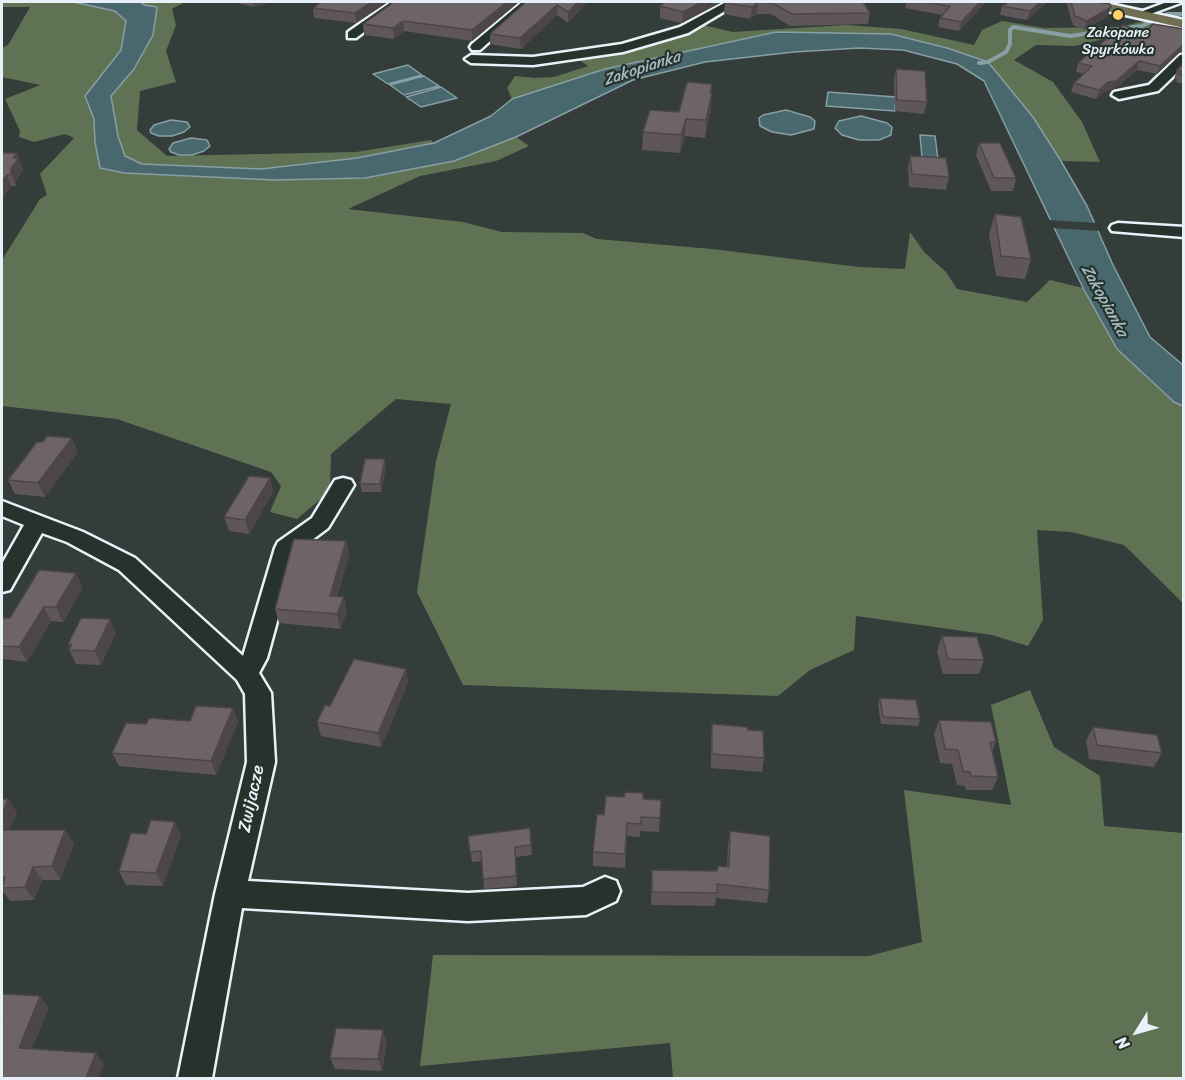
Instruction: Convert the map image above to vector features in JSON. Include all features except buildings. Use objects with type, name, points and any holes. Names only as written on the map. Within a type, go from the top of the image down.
[{"type":"main road","points":[[1085,2],[1150,8],[1184,24]]},
{"type":"lane","points":[[352,35],[398,2]]},
{"type":"lane","points":[[528,2],[473,53],[533,61],[633,45],[684,30],[734,2]]},
{"type":"lane","points":[[1150,8],[1177,2]]},
{"type":"lane","points":[[1119,95],[1153,88],[1184,58]]},
{"type":"lane","points":[[1119,228],[1184,232]]},
{"type":"lane","points":[[246,673],[255,657],[286,548],[320,523],[343,485]]},
{"type":"lane","name":"Zwijacze","points":[[2,508],[75,537],[127,564],[246,673],[258,693],[261,762],[230,894],[195,1078]]},
{"type":"lane","points":[[2,584],[37,522]]},
{"type":"lane","points":[[230,894],[468,907],[586,901],[605,891]]},
{"type":"green space","points":[[2,2],[73,2],[115,11],[126,21],[121,50],[85,96],[94,119],[95,142],[100,168],[124,173],[275,180],[365,178],[454,161],[516,137],[529,146],[496,161],[420,176],[348,209],[463,222],[502,232],[583,233],[597,239],[712,249],[859,267],[905,269],[910,232],[924,252],[946,272],[957,289],[1027,302],[1050,280],[1083,288],[1117,349],[1174,402],[1183,406],[1183,603],[1124,545],[1071,532],[1037,530],[1043,620],[1028,646],[992,635],[856,616],[854,650],[810,670],[778,696],[463,685],[417,592],[436,461],[451,404],[396,399],[331,454],[330,491],[297,519],[270,512],[281,486],[271,472],[117,419],[2,406],[2,260],[40,199],[47,195],[40,174],[74,138],[65,134],[34,142],[19,137],[20,131],[5,99],[40,85],[2,77],[2,48],[8,45],[30,7],[2,7]]},
{"type":"green space","points":[[141,2],[185,2],[172,9],[176,25],[166,51],[176,82],[140,91],[137,130],[167,156],[356,152],[431,140],[434,143],[357,158],[261,169],[142,164],[125,156],[118,136],[111,95],[134,69],[153,35],[154,15]]},
{"type":"green space","points":[[1002,21],[1044,28],[1121,27],[1143,21],[1161,25],[1075,46],[1036,45],[1014,60],[1053,82],[1082,122],[1100,162],[1061,161],[1032,117],[988,62],[947,48],[776,32],[605,69],[512,99],[507,88],[515,76],[554,77],[588,66],[575,57],[698,24],[733,32],[846,25],[901,29],[974,45],[982,30]]},
{"type":"green space","points":[[1030,690],[1054,747],[1100,776],[1104,826],[1183,833],[1183,1078],[673,1078],[670,1043],[420,1066],[433,955],[869,956],[922,942],[904,790],[1011,805],[991,705]]},
{"type":"water","name":"Zakopianka","points":[[73,2],[141,2],[144,5],[157,7],[153,35],[134,69],[111,96],[118,136],[125,156],[142,164],[261,169],[357,158],[434,143],[491,116],[512,99],[605,69],[776,32],[891,34],[947,48],[988,62],[1033,117],[1061,161],[1087,206],[1113,265],[1150,337],[1183,365],[1183,406],[1174,402],[1117,349],[1083,288],[984,81],[957,64],[903,50],[859,48],[794,52],[705,62],[633,80],[516,137],[454,161],[365,178],[275,180],[124,173],[100,168],[95,142],[94,119],[85,96],[121,50],[126,21],[115,11]]},
{"type":"water","points":[[408,65],[422,75],[388,84],[373,74]]},
{"type":"water","points":[[424,76],[439,86],[404,95],[390,85]]},
{"type":"water","points":[[441,87],[457,98],[421,107],[406,97]]},
{"type":"water","points":[[828,92],[923,99],[895,104],[895,111],[826,106]]},
{"type":"water","points":[[786,110],[810,117],[815,121],[814,129],[791,135],[772,132],[760,126],[759,118],[763,115]]},
{"type":"water","points":[[861,116],[887,123],[892,127],[891,135],[879,140],[859,140],[842,135],[835,128],[839,121]]},
{"type":"water","points":[[171,120],[187,122],[190,127],[172,136],[159,136],[151,133],[150,130],[154,125]]},
{"type":"water","points":[[920,135],[935,136],[938,159],[922,158]]},
{"type":"water","points":[[191,138],[207,140],[210,146],[192,155],[179,155],[169,149],[173,143]]},
{"type":"pier","points":[[1048,220],[1097,223],[1101,231],[1052,228]]},
{"type":"waterway","points":[[1167,14],[1184,14]]},
{"type":"waterway","points":[[979,63],[988,62],[1006,52],[1010,44],[1010,30],[1013,27],[1070,36],[1142,26],[1148,23]]},
{"type":"place","name":"Zakopane Spyrkówka","points":[[1118,15]]}]
